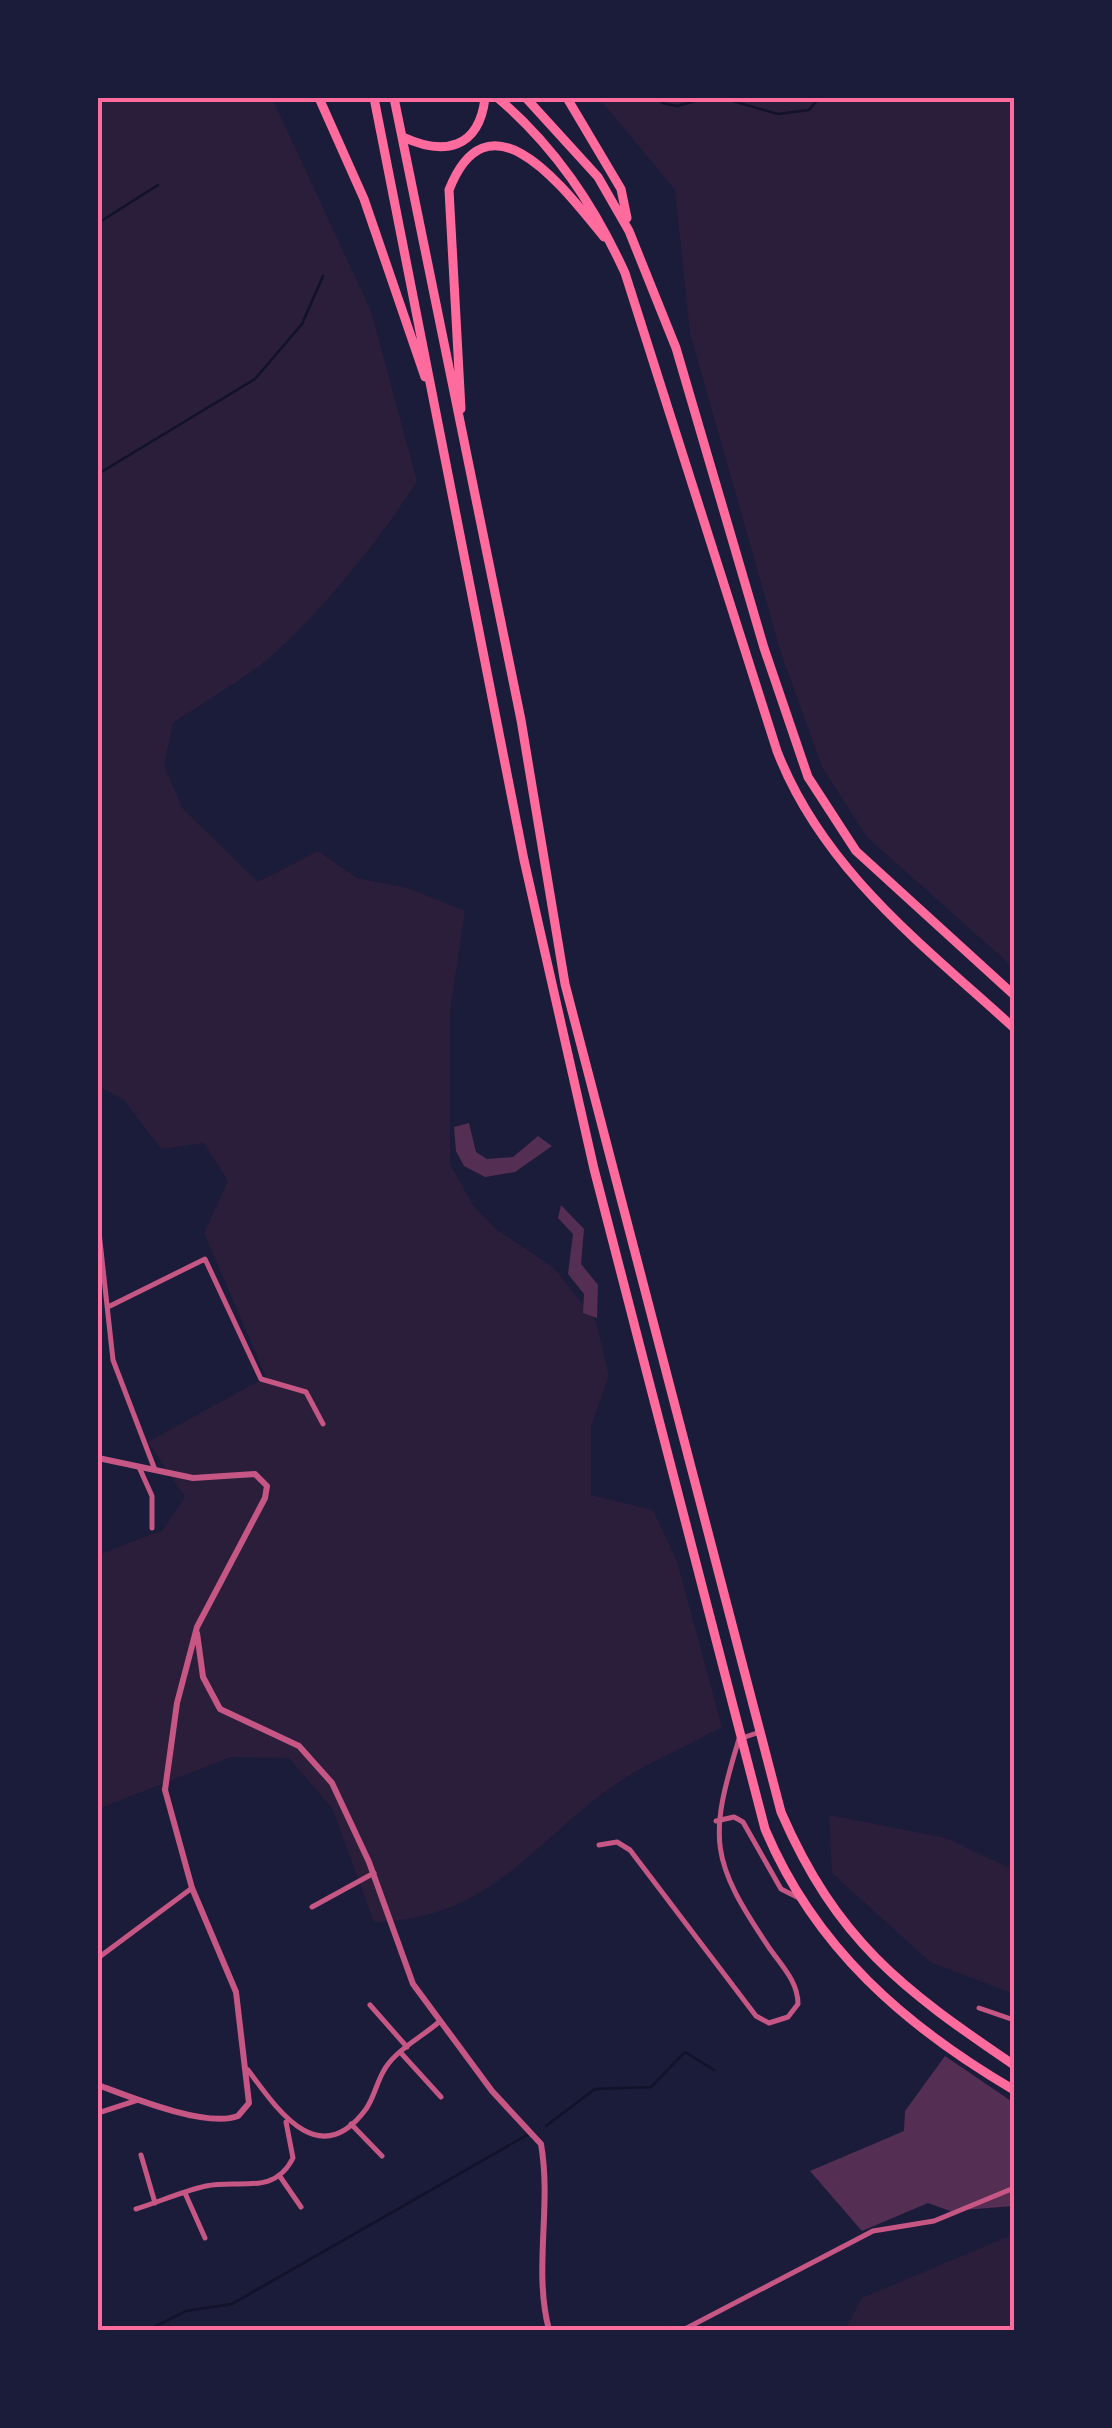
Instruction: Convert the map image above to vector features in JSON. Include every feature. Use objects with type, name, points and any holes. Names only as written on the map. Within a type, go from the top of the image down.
[{"type":"highway","points":[[318,98],[364,199],[433,398]]},
{"type":"highway","points":[[374,98],[498,747],[582,1117],[765,1830],[797,1898],[856,1972],[949,2050],[1014,2090]]},
{"type":"highway","points":[[394,98],[542,834],[564,984],[781,1812],[821,1895],[865,1951],[908,1992],[1014,2066]]},
{"type":"highway","points":[[403,137],[433,148],[453,147],[474,130],[484,98]]},
{"type":"highway","points":[[498,98],[563,165],[594,210],[614,249],[656,360],[777,752],[802,809],[856,884],[1014,1028]]},
{"type":"highway","points":[[526,98],[598,177],[629,230],[676,348],[808,777],[856,851],[1014,995]]},
{"type":"highway","points":[[567,98],[620,189],[629,230]]},
{"type":"highway","points":[[462,442],[450,190],[459,167],[468,158],[494,146],[521,152],[538,162],[614,249]]},
{"type":"street","points":[[98,1223],[113,1360],[155,1470]]},
{"type":"street","points":[[110,1306],[205,1259],[262,1379],[306,1392],[323,1424]]},
{"type":"street","points":[[98,1459],[193,1478],[256,1474],[267,1486],[265,1498],[197,1627],[177,1703],[165,1790],[192,1888],[236,1992],[249,2103],[233,2118],[138,2100],[98,2085]]},
{"type":"street","points":[[139,1467],[152,1496],[152,1528]]},
{"type":"street","points":[[197,1627],[197,1657],[210,1695],[231,1717],[280,1733],[332,1782],[374,1874],[401,1957],[439,2022],[492,2091],[541,2144],[544,2237],[540,2287],[548,2330]]},
{"type":"street","points":[[600,1845],[617,1842],[630,1850],[756,2016],[769,2023],[788,2017],[798,2004],[794,1984],[737,1897],[717,1848],[716,1821],[740,1739],[760,1732]]},
{"type":"street","points":[[716,1821],[734,1817],[743,1822],[772,1876],[784,1891],[797,1898]]},
{"type":"street","points":[[312,1907],[374,1874]]},
{"type":"street","points":[[98,1958],[192,1888]]},
{"type":"street","points":[[370,2005],[408,2047]]},
{"type":"street","points":[[979,2008],[1014,2020]]},
{"type":"street","points":[[248,2070],[285,2119],[316,2136],[350,2124],[366,2110],[388,2063],[439,2022]]},
{"type":"street","points":[[401,2053],[441,2097]]},
{"type":"street","points":[[98,2113],[138,2100]]},
{"type":"street","points":[[136,2209],[219,2184],[254,2186],[279,2175],[293,2158],[285,2119]]},
{"type":"street","points":[[350,2124],[382,2156]]},
{"type":"street","points":[[142,2155],[155,2203]]},
{"type":"street","points":[[279,2175],[301,2207]]},
{"type":"street","points":[[683,2330],[872,2230],[934,2221],[1014,2188]]},
{"type":"street","points":[[186,2193],[204,2238]]},
{"type":"shaded area","points":[[98,98],[272,98],[371,311],[417,481],[367,552],[283,646],[173,723],[164,766],[183,809],[258,882],[318,851],[357,878],[408,888],[465,911],[450,1012],[450,1164],[473,1205],[495,1228],[555,1269],[596,1321],[609,1376],[591,1426],[591,1495],[653,1510],[677,1561],[722,1727],[620,1781],[482,1892],[451,1907],[415,1917],[374,1922],[332,1808],[289,1758],[231,1757],[98,1809],[98,1555],[163,1530],[185,1497],[148,1442],[266,1377],[204,1233],[228,1181],[204,1143],[161,1149],[124,1100],[98,1086]]},
{"type":"shaded area","points":[[599,98],[1014,98],[1014,968],[867,837],[822,767],[780,650],[690,333],[675,190]]},
{"type":"shaded area","points":[[829,1815],[946,1838],[1014,1870],[1014,1994],[930,1962],[832,1873]]},
{"type":"shaded area","points":[[1014,2234],[1014,2330],[845,2330],[862,2298]]},
{"type":"building","points":[[469,1123],[476,1152],[487,1159],[513,1157],[538,1136],[552,1146],[515,1172],[485,1177],[464,1166],[456,1151],[454,1127]]},
{"type":"building","points":[[561,1205],[584,1229],[581,1264],[598,1285],[597,1318],[583,1313],[584,1294],[568,1274],[573,1234],[558,1218]]},
{"type":"building","points":[[945,2056],[1014,2103],[1014,2206],[950,2211],[928,2203],[862,2231],[810,2171],[904,2131],[905,2111]]},
{"type":"waterway","points":[[662,103],[677,106],[706,98]]},
{"type":"waterway","points":[[722,98],[778,114],[809,110],[819,98]]},
{"type":"waterway","points":[[98,223],[158,185]]},
{"type":"waterway","points":[[98,474],[255,379],[302,324],[323,276]]},
{"type":"waterway","points":[[546,2126],[595,2089],[651,2087],[685,2052],[714,2070]]},
{"type":"waterway","points":[[148,2330],[186,2311],[232,2304],[527,2135]]}]
